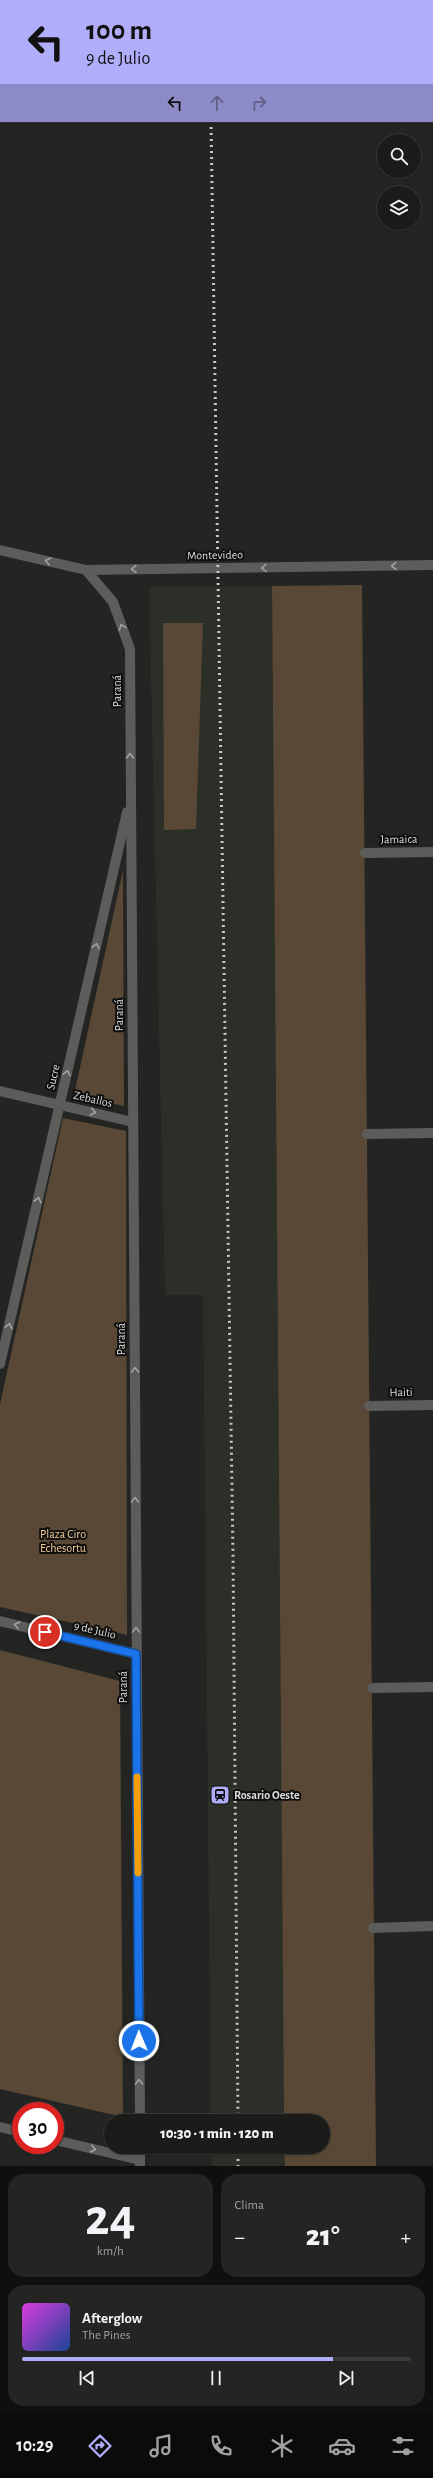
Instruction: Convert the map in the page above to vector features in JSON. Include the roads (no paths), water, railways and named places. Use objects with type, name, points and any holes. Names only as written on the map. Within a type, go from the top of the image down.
[{"type":"street","name":"Montevideo","points":[[0,550],[86,570],[433,565]]},
{"type":"street","name":"Paraná","points":[[86,570],[113,602],[130,649],[140,2114]]},
{"type":"street","name":"Sucre","points":[[0,1364],[131,795]]},
{"type":"street","name":"Jamaica","points":[[365,853],[433,852]]},
{"type":"street","name":"Zeballos","points":[[0,1091],[133,1122]]},
{"type":"street","points":[[367,1134],[433,1133]]},
{"type":"street","name":"Haiti","points":[[370,1406],[433,1405]]},
{"type":"street","name":"9 de Julio","points":[[0,1621],[136,1654]]},
{"type":"street","points":[[372,1688],[433,1687]]},
{"type":"street","points":[[373,1928],[433,1926]]},
{"type":"street","points":[[0,2127],[12,2130]]},
{"type":"street","points":[[64,2142],[140,2163]]},
{"type":"railway","points":[[211,122],[233,1555],[238,2114]]},
{"type":"railway","points":[[238,2154],[238,2166]]},
{"type":"place","name":"Rosario Oeste","points":[[220,1795]]},
{"type":"park label","name":"Plaza Ciro Echesortu","points":[[63,1541]]}]
